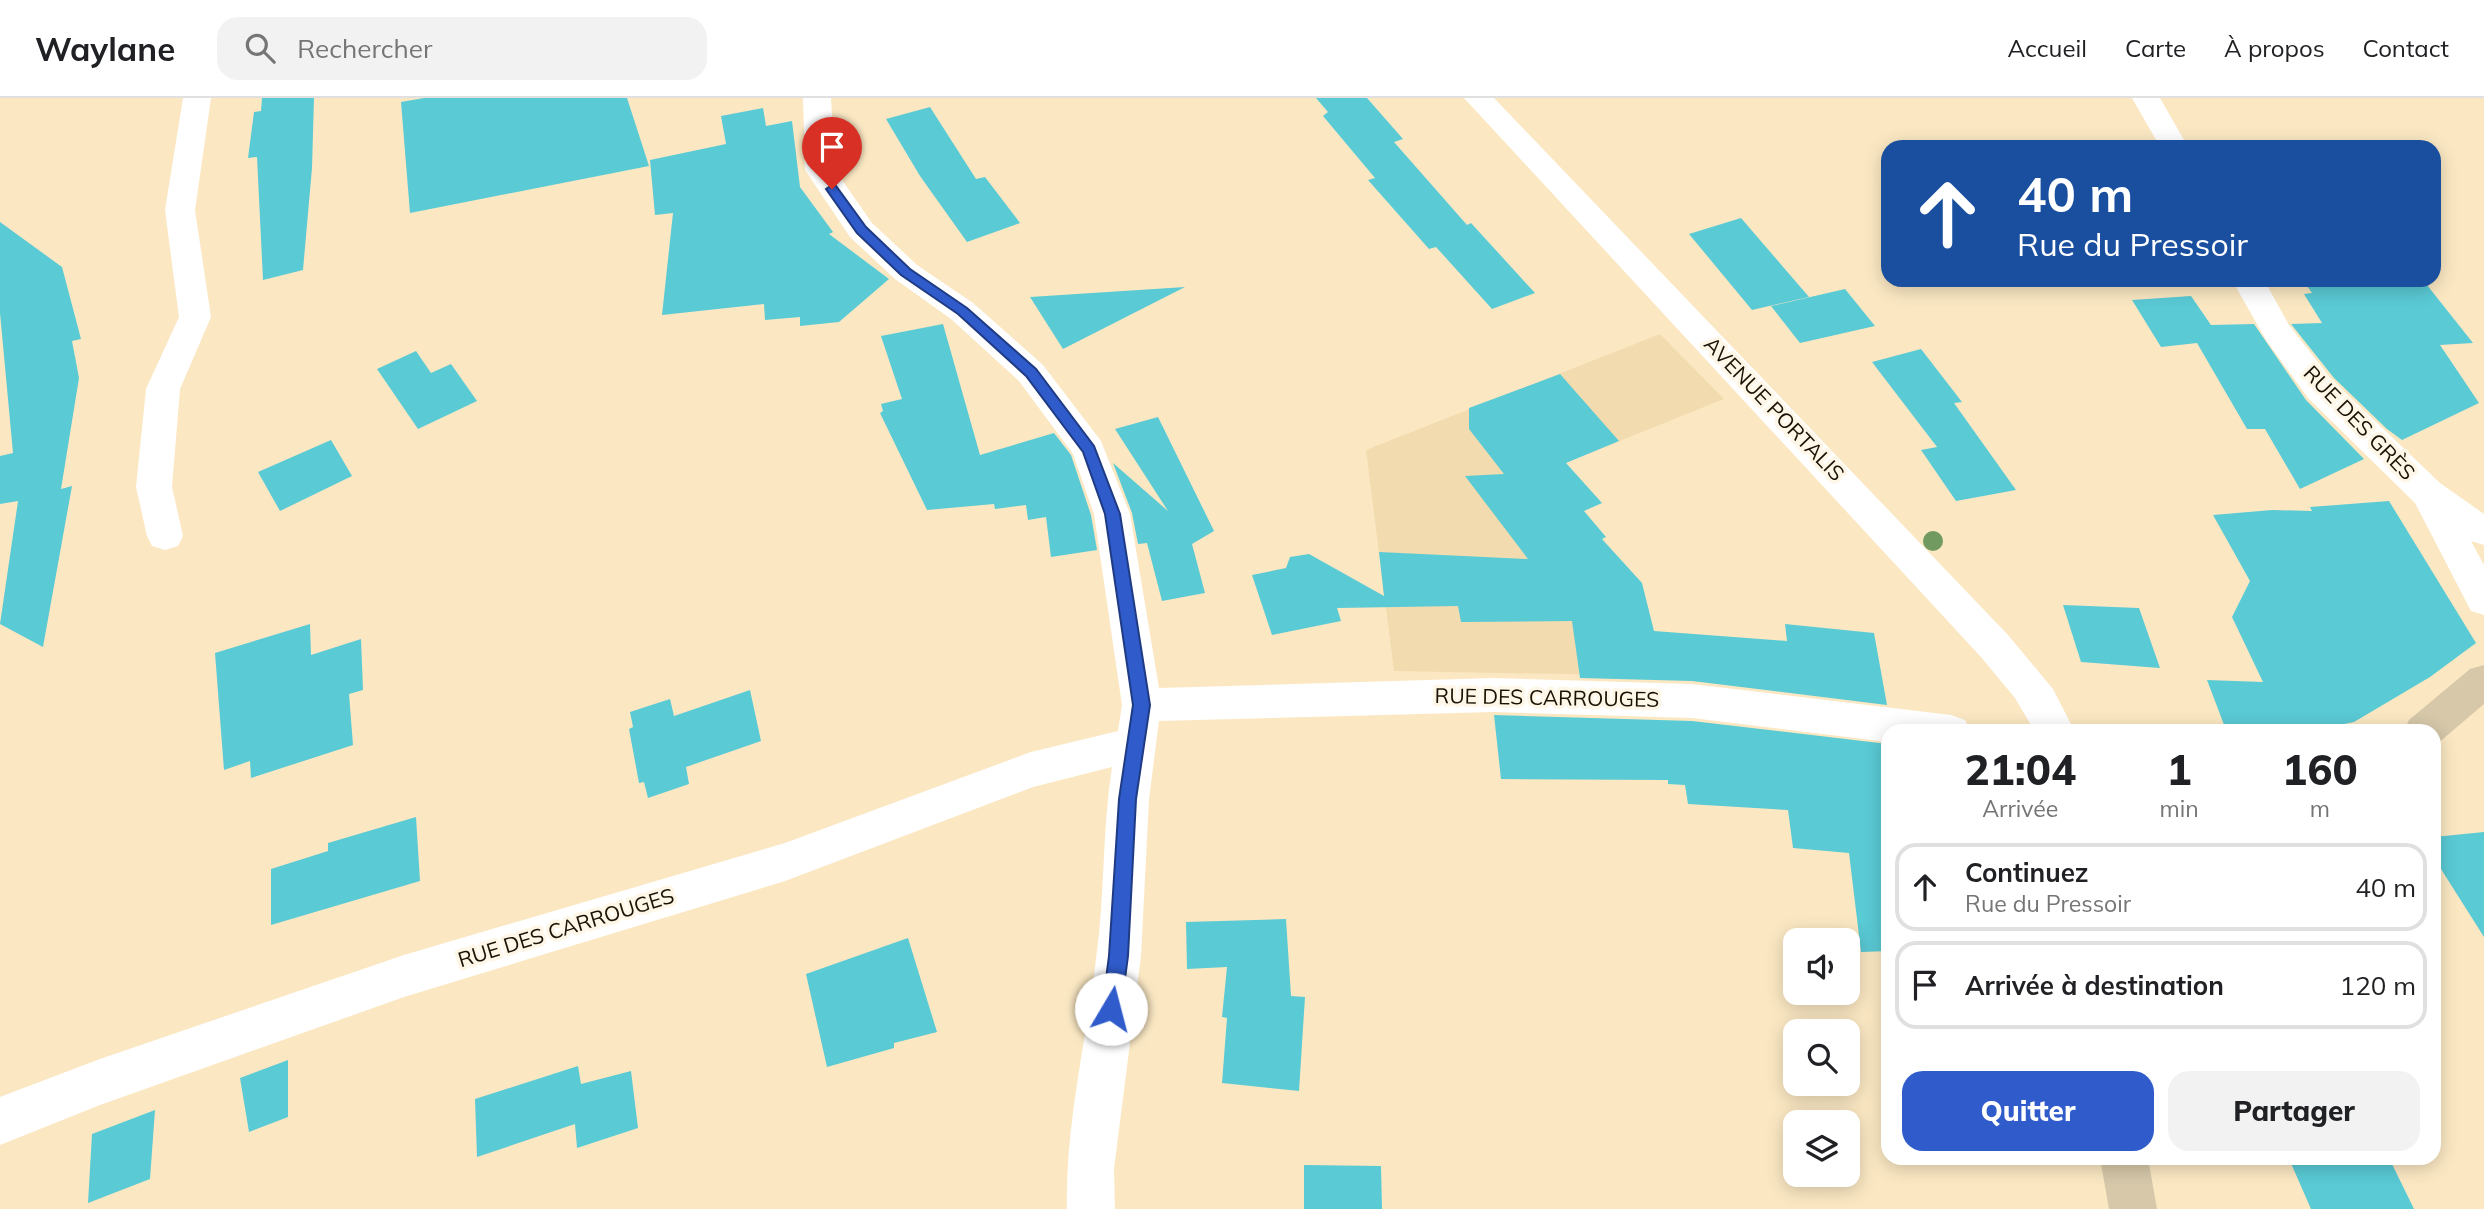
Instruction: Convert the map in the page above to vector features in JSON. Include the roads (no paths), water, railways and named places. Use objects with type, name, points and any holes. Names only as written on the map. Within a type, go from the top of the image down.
[{"type":"main road","points":[[2433,724],[2484,681]]},
{"type":"main road","points":[[2125,1165],[2133,1209]]},
{"type":"street","points":[[165,537],[154,488],[163,390],[195,317],[180,209],[197,98]]},
{"type":"street","points":[[817,98],[820,170],[861,230],[906,272],[962,311],[1012,353],[1031,373],[1089,450],[1112,514],[1138,724],[1128,799],[1118,956],[1090,1169],[1091,1209]]},
{"type":"street","name":"AVENUE PORTALIS","points":[[1478,98],[1962,611],[2031,690],[2052,724]]},
{"type":"street","points":[[2146,98],[2170,140]]},
{"type":"street","name":"RUE DES GRÈS","points":[[2252,287],[2277,332],[2320,389],[2427,493],[2465,521],[2484,531]]},
{"type":"street","name":"RUE DES GRÈS","points":[[2427,493],[2484,600]]},
{"type":"street","name":"RUE DES CARROUGES","points":[[0,1121],[100,1082],[404,976],[785,862],[1031,770],[1138,724],[1494,695],[1692,701],[1884,724]]}]
